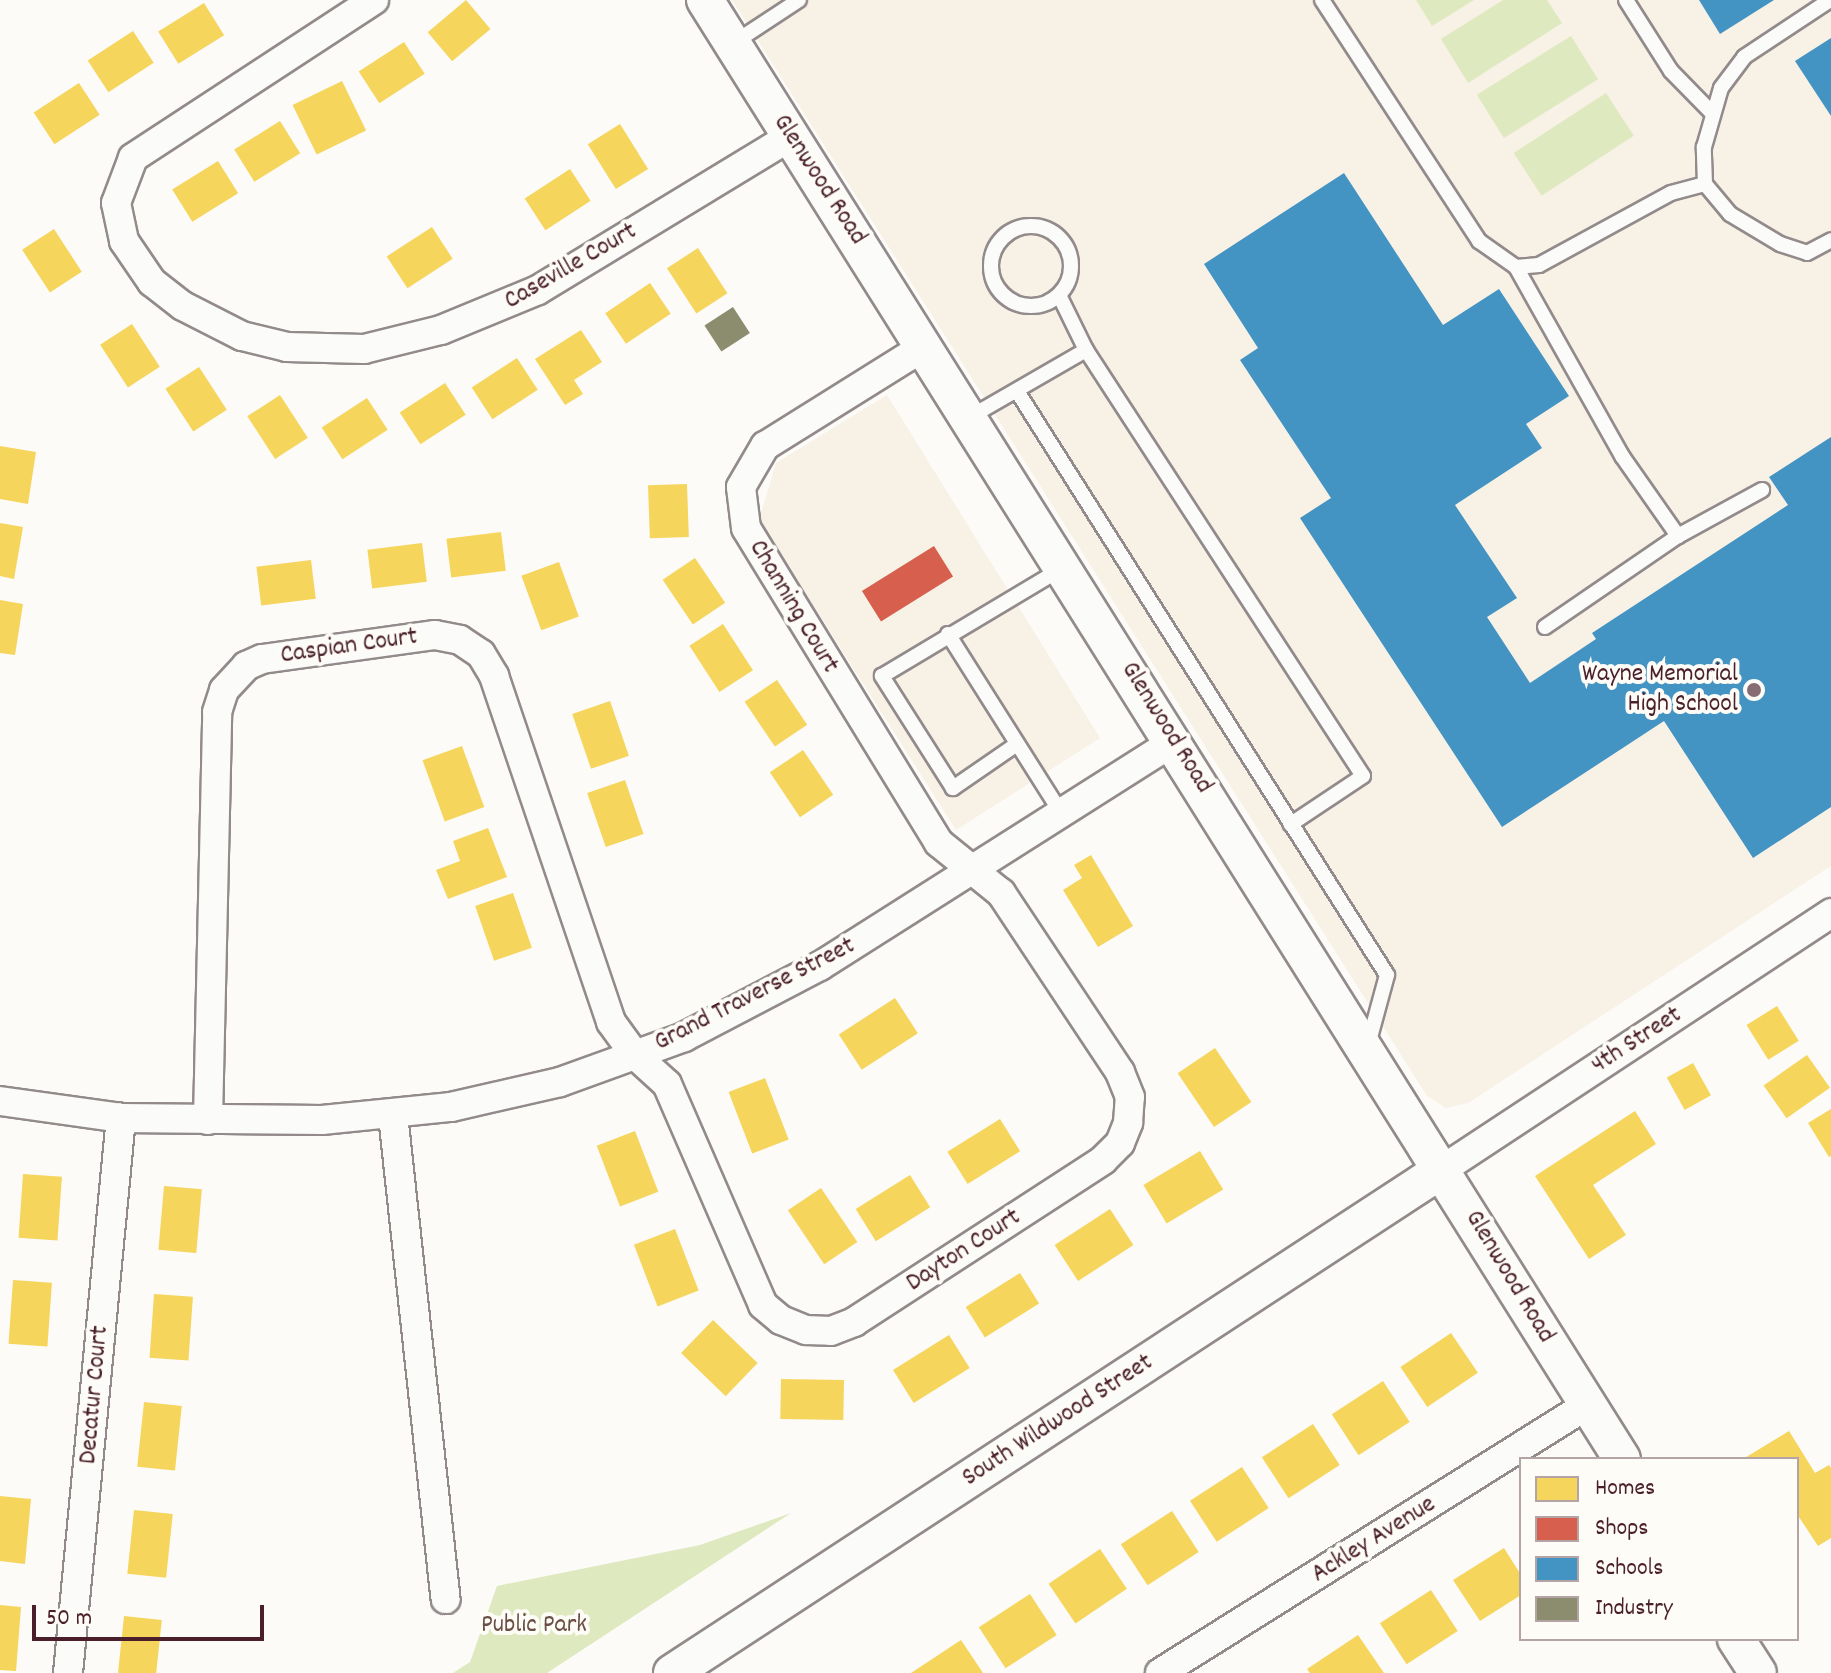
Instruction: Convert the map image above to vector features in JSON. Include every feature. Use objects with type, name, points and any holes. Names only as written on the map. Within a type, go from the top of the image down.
[{"type":"street","name":"Caseville Court","points":[[374,0],[133,158],[116,203],[124,241],[152,282],[183,306],[242,336],[301,348],[364,349],[441,330],[538,290],[791,136]]},
{"type":"street","name":"Glenwood Road","points":[[705,0],[1175,741],[1621,1457]]},
{"type":"street","name":"Channing Court","points":[[925,346],[765,446],[747,471],[740,505],[760,556],[939,843],[976,869]]},
{"type":"street","name":"Caspian Court","points":[[208,1120],[217,712],[233,677],[262,659],[435,635],[460,640],[481,654],[494,676],[611,1022],[635,1055]]},
{"type":"street","name":"Grand Traverse Street","points":[[0,1101],[121,1118],[208,1120],[393,1115],[506,1096],[684,1037],[820,966],[1175,741]]},
{"type":"street","name":"Dayton Court","points":[[635,1055],[667,1084],[763,1305],[781,1320],[806,1330],[831,1331],[854,1322],[1103,1160],[1120,1143],[1128,1123],[1130,1097],[1120,1072],[1001,893],[976,869]]},
{"type":"street","name":"4th Street","points":[[1443,1169],[1828,922]]},
{"type":"street","points":[[393,1115],[446,1599]]},
{"type":"street","name":"Decatur Court","points":[[68,1673],[121,1118]]},
{"type":"street","name":"South Wildwood Street","points":[[672,1673],[1443,1169]]},
{"type":"street","name":"Ackley Avenue","points":[[1160,1673],[1587,1405]]},
{"type":"street","points":[[1737,1641],[1758,1673]]},
{"type":"lane","points":[[732,44],[799,0]]},
{"type":"lane","points":[[1322,0],[1479,241],[1516,267],[1622,456],[1678,536]]},
{"type":"lane","points":[[1626,0],[1671,71],[1713,114]]},
{"type":"lane","points":[[1830,0],[1744,57],[1721,88],[1704,147],[1705,184],[1730,214],[1780,244],[1807,253],[1831,240]]},
{"type":"lane","points":[[1516,267],[1539,265],[1671,193],[1705,184]]},
{"type":"lane","points":[[1030,226],[1056,234],[1065,244],[1071,271],[1059,295],[1034,306],[1001,292],[992,256],[1005,235],[1030,226]]},
{"type":"lane","points":[[1059,295],[1086,350],[1363,776],[1291,824]]},
{"type":"lane","points":[[970,417],[1086,350]]},
{"type":"lane","points":[[1017,391],[1387,975],[1367,1049]]},
{"type":"lane","points":[[1545,627],[1678,536],[1762,490]]},
{"type":"lane","points":[[1017,744],[953,788],[882,676],[948,634],[985,618],[1064,566]]},
{"type":"lane","points":[[948,634],[1062,814]]},
{"type":"shaded area","points":[[732,0],[1831,0],[1831,866],[1468,1103],[1446,1108],[1427,1096]]},
{"type":"shaded area","points":[[887,395],[1100,738],[956,830],[759,520],[776,463]]},
{"type":"green space","points":[[1416,0],[1474,0],[1432,26]]},
{"type":"green space","points":[[1503,0],[1547,0],[1562,23],[1468,83],[1441,39]]},
{"type":"green space","points":[[1571,36],[1598,79],[1504,138],[1477,95]]},
{"type":"green space","points":[[1606,93],[1634,136],[1542,196],[1514,153]]},
{"type":"green space","name":"Public Park","points":[[791,1513],[547,1673],[453,1673],[470,1662],[497,1586],[700,1545]]},
{"type":"building: Homes","points":[[466,0],[490,29],[452,61],[428,32]]},
{"type":"building: Homes","points":[[204,3],[224,35],[178,64],[158,32]]},
{"type":"building: Homes","points":[[133,31],[154,63],[108,92],[88,60]]},
{"type":"building: Homes","points":[[404,42],[425,74],[379,103],[359,71]]},
{"type":"building: Homes","points":[[342,81],[366,130],[317,155],[293,105]]},
{"type":"building: Homes","points":[[79,83],[100,115],[54,144],[34,112]]},
{"type":"building: Homes","points":[[280,121],[300,153],[254,182],[234,150]]},
{"type":"building: Homes","points":[[620,124],[648,169],[616,189],[588,144]]},
{"type":"building: Homes","points":[[218,161],[238,193],[192,222],[172,190]]},
{"type":"building: Homes","points":[[570,169],[591,201],[545,230],[525,198]]},
{"type":"building: Homes","points":[[432,227],[453,259],[407,288],[387,256]]},
{"type":"building: Homes","points":[[54,229],[82,272],[50,292],[22,250]]},
{"type":"building: Homes","points":[[698,248],[727,293],[696,313],[667,268]]},
{"type":"building: Homes","points":[[650,283],[671,314],[626,344],[605,313]]},
{"type":"building: Homes","points":[[132,324],[160,367],[128,387],[100,345]]},
{"type":"building: Homes","points":[[581,330],[602,362],[574,380],[583,394],[565,405],[535,359]]},
{"type":"building: Homes","points":[[517,358],[538,390],[492,419],[472,387]]},
{"type":"building: Homes","points":[[199,367],[227,410],[193,432],[165,389]]},
{"type":"building: Homes","points":[[445,383],[466,415],[420,444],[400,412]]},
{"type":"building: Homes","points":[[280,395],[308,438],[275,459],[247,416]]},
{"type":"building: Homes","points":[[367,398],[388,430],[342,459],[322,427]]},
{"type":"building: Homes","points":[[0,446],[36,452],[28,504],[0,499]]},
{"type":"building: Homes","points":[[687,484],[689,537],[650,538],[648,485]]},
{"type":"building: Homes","points":[[0,523],[23,527],[14,579],[0,576]]},
{"type":"building: Homes","points":[[501,532],[506,571],[451,577],[446,539]]},
{"type":"building: Homes","points":[[422,543],[427,582],[372,588],[367,550]]},
{"type":"building: Homes","points":[[695,558],[725,603],[693,625],[663,580]]},
{"type":"building: Homes","points":[[311,560],[316,599],[261,605],[256,567]]},
{"type":"building: Homes","points":[[559,562],[579,617],[541,630],[521,576]]},
{"type":"building: Homes","points":[[0,600],[23,604],[15,655],[0,653]]},
{"type":"building: Homes","points":[[723,624],[753,670],[719,692],[689,646]]},
{"type":"building: Homes","points":[[777,680],[807,725],[775,747],[745,702]]},
{"type":"building: Homes","points":[[610,701],[629,756],[591,769],[572,714]]},
{"type":"building: Homes","points":[[462,746],[484,807],[445,821],[423,760]]},
{"type":"building: Homes","points":[[803,750],[833,795],[800,817],[770,772]]},
{"type":"building: Homes","points":[[625,780],[644,834],[606,847],[587,793]]},
{"type":"building: Homes","points":[[488,828],[507,877],[448,899],[436,870],[460,861],[453,841]]},
{"type":"building: Homes","points":[[1091,855],[1133,926],[1098,947],[1063,890],[1082,878],[1074,865]]},
{"type":"building: Homes","points":[[513,893],[532,948],[494,961],[475,906]]},
{"type":"building: Homes","points":[[895,998],[918,1033],[862,1070],[839,1034]]},
{"type":"building: Homes","points":[[1777,1006],[1799,1041],[1768,1060],[1746,1025]]},
{"type":"building: Homes","points":[[1215,1048],[1251,1102],[1214,1127],[1178,1073]]},
{"type":"building: Homes","points":[[1807,1055],[1830,1088],[1787,1118],[1764,1085]]},
{"type":"building: Homes","points":[[1693,1063],[1711,1095],[1685,1110],[1667,1078]]},
{"type":"building: Homes","points":[[765,1078],[789,1140],[752,1154],[729,1092]]},
{"type":"building: Homes","points":[[1831,1109],[1831,1156],[1829,1157],[1808,1123]]},
{"type":"building: Homes","points":[[1635,1111],[1656,1144],[1593,1185],[1626,1235],[1589,1259],[1535,1176]]},
{"type":"building: Homes","points":[[1000,1119],[1020,1151],[968,1184],[947,1152]]},
{"type":"building: Homes","points":[[635,1131],[658,1192],[620,1206],[597,1146]]},
{"type":"building: Homes","points":[[1200,1151],[1223,1190],[1167,1224],[1143,1185]]},
{"type":"building: Homes","points":[[23,1174],[62,1177],[57,1241],[19,1238]]},
{"type":"building: Homes","points":[[910,1175],[930,1207],[876,1241],[856,1209]]},
{"type":"building: Homes","points":[[164,1186],[202,1189],[196,1253],[158,1250]]},
{"type":"building: Homes","points":[[821,1188],[857,1242],[824,1264],[788,1210]]},
{"type":"building: Homes","points":[[1110,1209],[1133,1245],[1078,1281],[1055,1245]]},
{"type":"building: Homes","points":[[675,1229],[699,1291],[658,1306],[634,1245]]},
{"type":"building: Homes","points":[[1020,1273],[1039,1304],[985,1337],[966,1307]]},
{"type":"building: Homes","points":[[13,1280],[52,1283],[47,1347],[9,1344]]},
{"type":"building: Homes","points":[[154,1294],[193,1297],[188,1361],[150,1358]]},
{"type":"building: Homes","points":[[713,1320],[758,1363],[726,1396],[681,1353]]},
{"type":"building: Homes","points":[[1451,1333],[1478,1373],[1427,1407],[1400,1367]]},
{"type":"building: Homes","points":[[949,1335],[970,1368],[914,1403],[893,1370]]},
{"type":"building: Homes","points":[[781,1379],[844,1380],[843,1420],[780,1419]]},
{"type":"building: Homes","points":[[1383,1381],[1410,1422],[1359,1455],[1332,1414]]},
{"type":"building: Homes","points":[[144,1402],[182,1406],[175,1471],[137,1467]]},
{"type":"building: Homes","points":[[1313,1424],[1340,1465],[1289,1498],[1262,1457]]},
{"type":"building: Homes","points":[[1789,1431],[1815,1473],[1829,1465],[1831,1538],[1818,1546],[1799,1517],[1799,1457],[1746,1457]]},
{"type":"building: Homes","points":[[1242,1467],[1269,1508],[1217,1542],[1190,1501]]},
{"type":"building: Homes","points":[[0,1496],[31,1499],[25,1564],[0,1561]]},
{"type":"building: Homes","points":[[134,1510],[173,1514],[166,1578],[127,1574]]},
{"type":"building: Homes","points":[[1172,1511],[1199,1552],[1148,1585],[1121,1544]]},
{"type":"building: Homes","points":[[1504,1548],[1519,1572],[1519,1596],[1480,1621],[1453,1580]]},
{"type":"building: Homes","points":[[1100,1549],[1127,1589],[1075,1623],[1049,1584]]},
{"type":"building: Homes","points":[[1431,1590],[1458,1631],[1407,1664],[1380,1623]]},
{"type":"building: Homes","points":[[1030,1594],[1057,1635],[1006,1668],[979,1627]]},
{"type":"building: Homes","points":[[0,1605],[21,1607],[16,1671],[0,1670]]},
{"type":"building: Homes","points":[[124,1616],[162,1620],[156,1673],[118,1673]]},
{"type":"building: Homes","points":[[1358,1635],[1384,1673],[1310,1673],[1307,1669]]},
{"type":"building: Homes","points":[[961,1640],[983,1673],[911,1673]]},
{"type":"building: Shops","points":[[934,546],[953,577],[881,622],[862,591]]},
{"type":"building: Schools","points":[[1699,0],[1774,0],[1720,34]]},
{"type":"building: Schools","points":[[1831,38],[1831,116],[1795,61]]},
{"type":"building: Schools","points":[[1344,173],[1443,325],[1499,289],[1569,396],[1526,424],[1542,448],[1455,505],[1517,598],[1487,617],[1530,683],[1596,639],[1592,633],[1788,505],[1769,477],[1831,437],[1831,807],[1753,858],[1664,721],[1502,827],[1300,518],[1331,498],[1240,360],[1258,348],[1204,264]]},
{"type":"building: Industry","points":[[733,307],[750,333],[721,352],[704,326]]},
{"type":"place","name":"Wayne Memorial High School","points":[[1754,690]]}]
